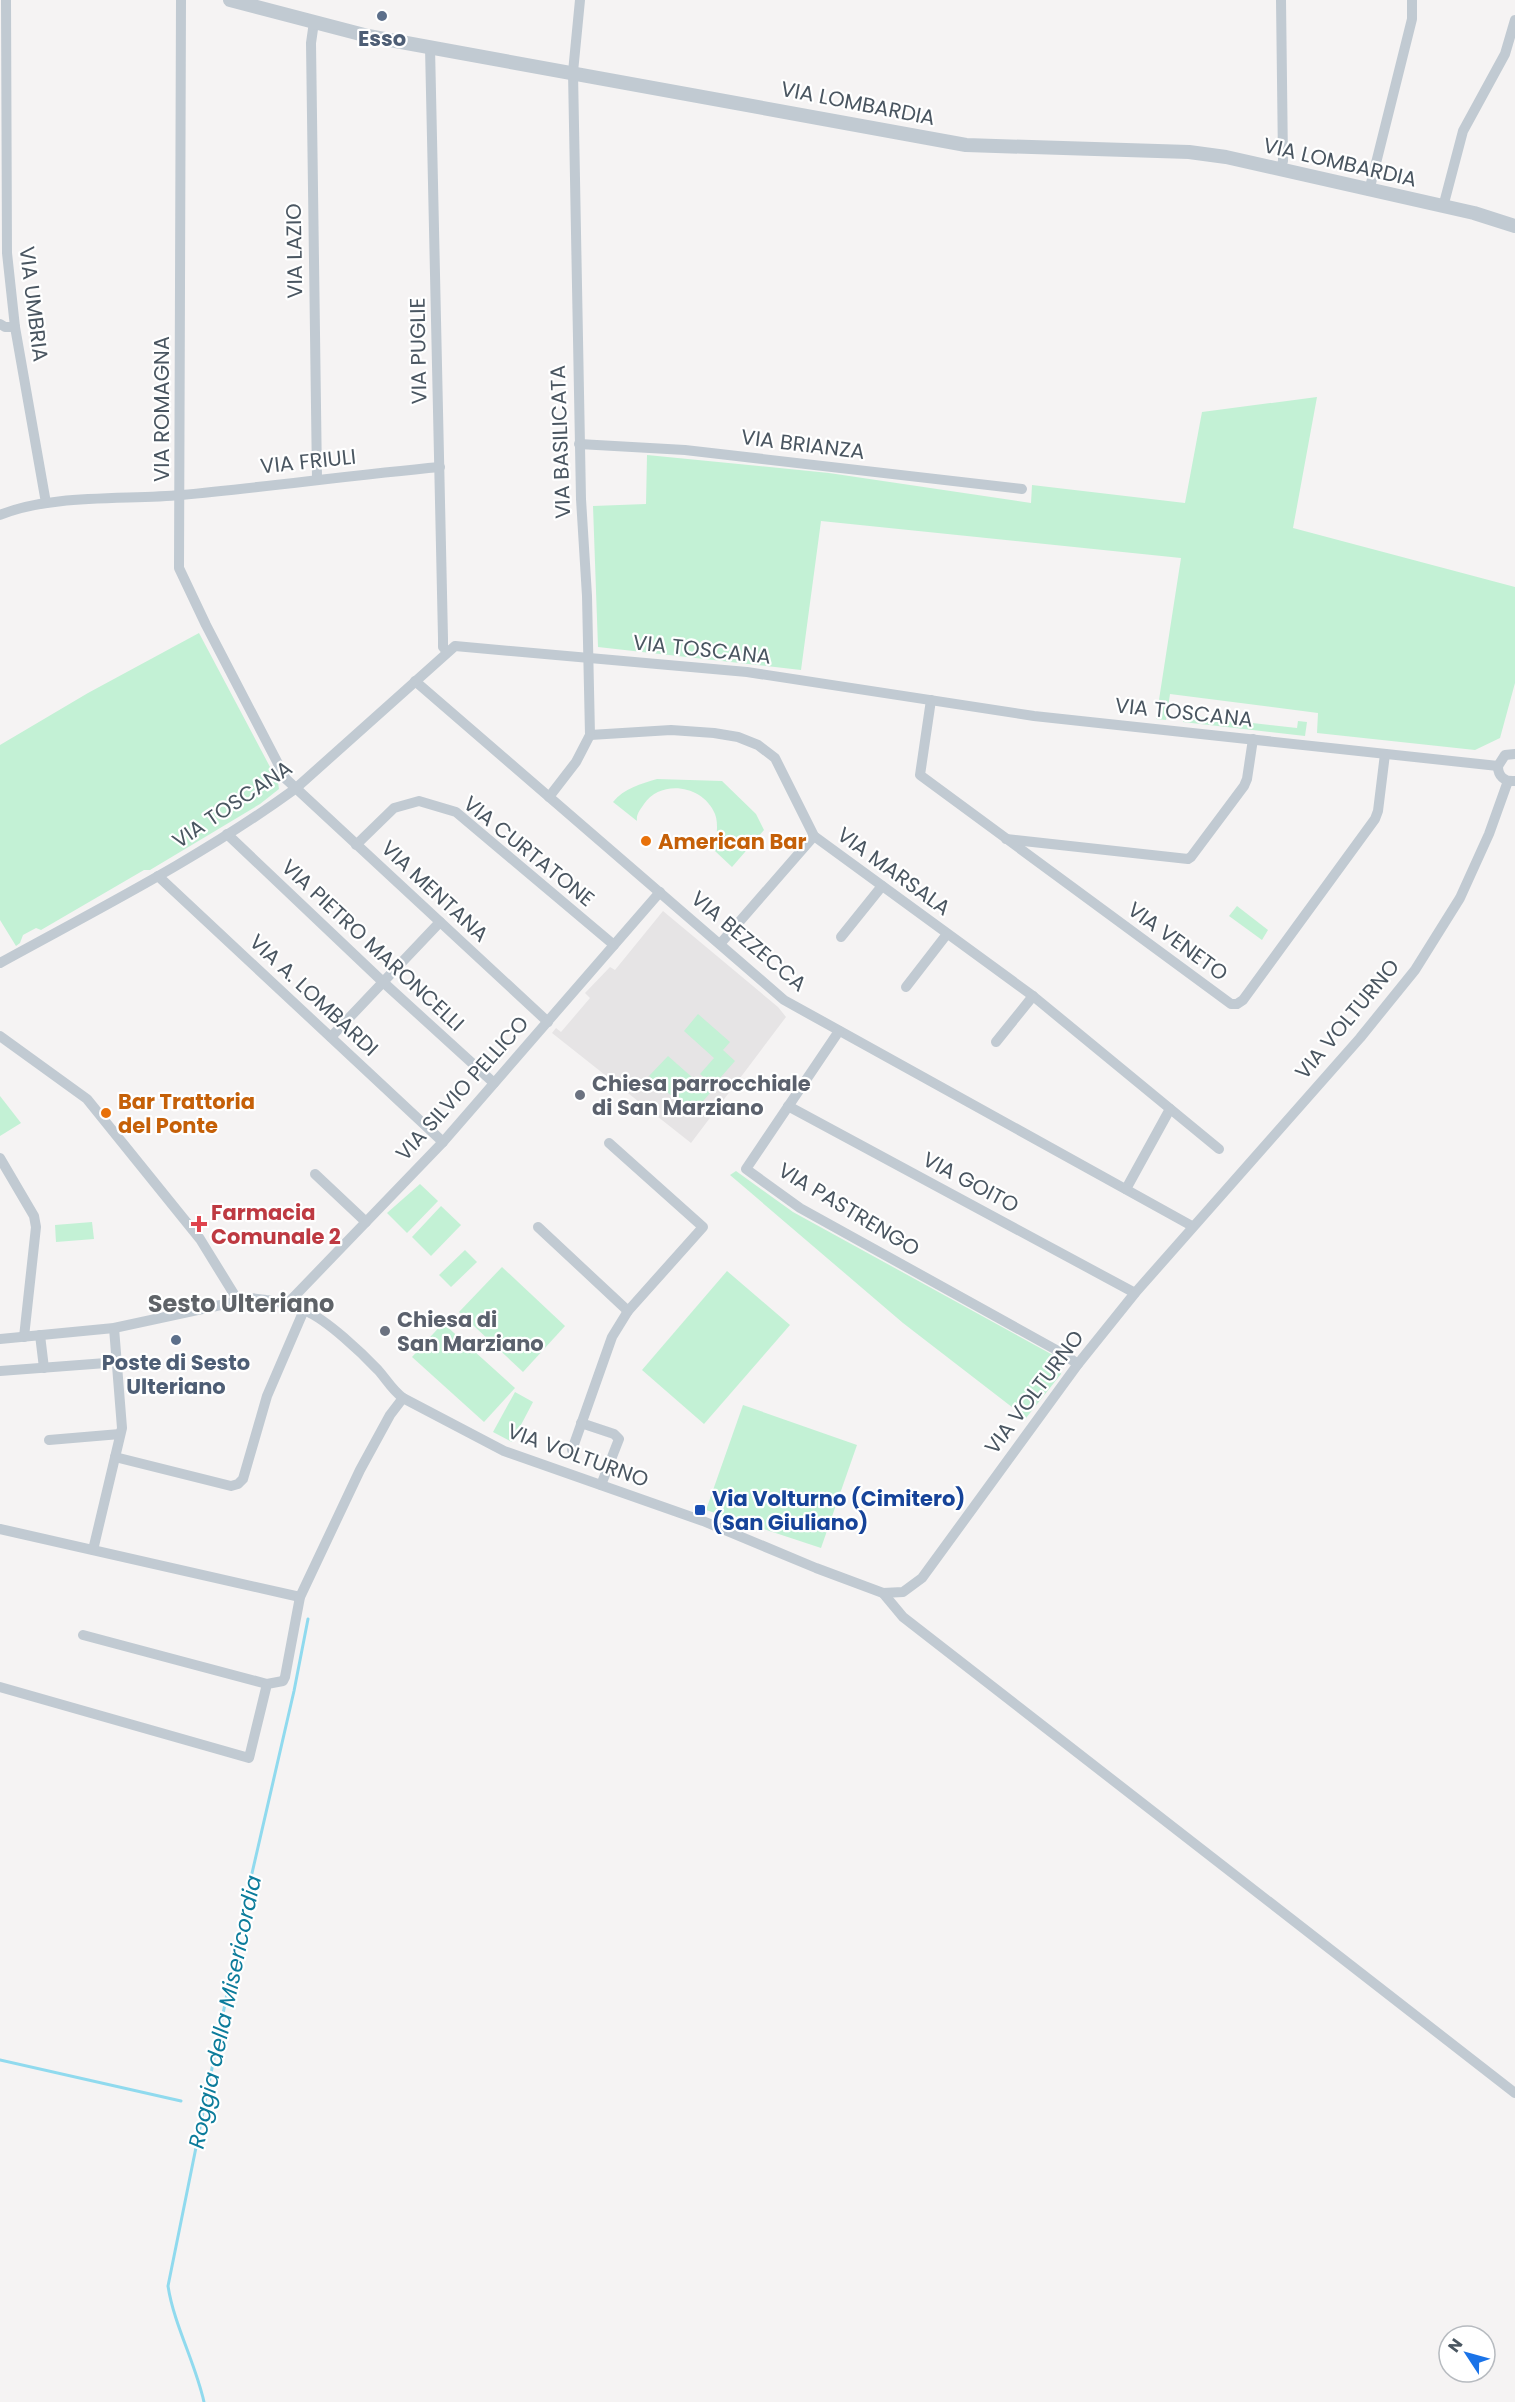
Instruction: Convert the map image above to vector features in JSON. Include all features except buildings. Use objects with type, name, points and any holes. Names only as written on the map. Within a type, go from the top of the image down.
[{"type":"street","name":"VIA UMBRIA","points":[[6,0],[6,226],[15,327],[46,503]]},
{"type":"street","name":"VIA ROMAGNA","points":[[181,0],[179,568],[286,779],[295,789]]},
{"type":"street","name":"VIA LOMBARDIA","points":[[230,0],[368,36],[966,145],[1189,152],[1226,158],[1482,216],[1515,226]]},
{"type":"street","name":"VIA BASILICATA","points":[[549,797],[576,762],[590,735],[579,444],[573,72],[580,0]]},
{"type":"street","points":[[1280,170],[1282,161],[1281,0]]},
{"type":"street","points":[[1369,191],[1412,19],[1412,0]]},
{"type":"street","points":[[1443,207],[1463,131],[1505,54],[1515,20]]},
{"type":"street","name":"VIA LAZIO","points":[[314,22],[311,43],[317,479]]},
{"type":"street","name":"VIA PUGLIE","points":[[430,47],[443,647],[447,652]]},
{"type":"street","name":"VIA LOMBARDIA","points":[[1482,216],[1515,220]]},
{"type":"street","points":[[0,324],[5,327],[15,327]]},
{"type":"street","name":"VIA BRIANZA","points":[[579,444],[685,450],[1022,489]]},
{"type":"street","name":"VIA FRIULI","points":[[0,515],[20,507],[46,503],[180,495],[440,467]]},
{"type":"street","name":"VIA TOSCANA","points":[[0,963],[158,876],[295,789],[455,646],[588,656],[747,672],[1034,716],[1498,766]]},
{"type":"street","name":"VIA BEZZECCA","points":[[415,681],[784,1000],[1192,1226]]},
{"type":"street","name":"VIA VENETO","points":[[931,700],[920,775],[1231,1004],[1237,1004],[1243,1000],[1375,819],[1385,753]]},
{"type":"street","name":"VIA MARSALA","points":[[590,735],[671,730],[714,732],[738,737],[758,745],[775,758],[814,836],[1033,996],[1219,1149]]},
{"type":"street","points":[[1004,838],[1188,859],[1244,786],[1253,739]]},
{"type":"street","points":[[1498,766],[1505,755],[1515,752]]},
{"type":"street","name":"VIA VOLTURNO","points":[[0,1339],[114,1328],[230,1303],[237,1299],[261,1299],[287,1304],[304,1310],[349,1344],[379,1371],[392,1389],[403,1398],[504,1451],[703,1521],[883,1593],[903,1592],[922,1578],[1078,1364],[1135,1293],[1360,1038],[1415,970],[1460,898],[1512,781],[1500,775],[1498,766]]},
{"type":"street","name":"VIA MENTANA","points":[[295,789],[548,1022]]},
{"type":"street","name":"VIA CURTATONE","points":[[356,845],[394,808],[419,801],[456,812],[614,945]]},
{"type":"street","name":"VIA PIETRO MARONCELLI","points":[[227,834],[383,982],[494,1083]]},
{"type":"street","points":[[720,944],[814,836]]},
{"type":"street","name":"VIA A. LOMBARDI","points":[[158,876],[443,1142]]},
{"type":"street","points":[[841,937],[882,886]]},
{"type":"street","name":"VIA SILVIO PELLICO","points":[[287,1304],[443,1142],[660,892]]},
{"type":"street","points":[[331,1037],[440,922]]},
{"type":"street","points":[[906,987],[948,934]]},
{"type":"street","points":[[996,1042],[1033,996]]},
{"type":"street","name":"VIA PASTRENGO","points":[[839,1031],[746,1169],[800,1208],[1078,1364]]},
{"type":"street","points":[[0,1036],[87,1099],[200,1239],[237,1299]]},
{"type":"street","name":"VIA GOITO","points":[[788,1106],[1135,1293]]},
{"type":"street","points":[[1126,1189],[1170,1109]]},
{"type":"street","points":[[572,1450],[612,1337],[628,1311],[703,1227],[609,1143]]},
{"type":"street","points":[[0,1158],[34,1216],[36,1227],[24,1337]]},
{"type":"street","points":[[315,1174],[366,1222]]},
{"type":"street","points":[[538,1227],[628,1311]]},
{"type":"street","points":[[115,1457],[231,1486],[238,1484],[243,1479],[267,1396],[304,1310]]},
{"type":"street","points":[[93,1550],[122,1428],[114,1328]]},
{"type":"street","points":[[40,1335],[44,1368]]},
{"type":"street","points":[[0,1371],[106,1363]]},
{"type":"street","points":[[83,1635],[267,1684],[283,1681],[300,1597],[360,1470],[390,1415],[403,1398]]},
{"type":"street","points":[[581,1423],[614,1434],[620,1439],[601,1485]]},
{"type":"street","points":[[49,1440],[120,1434]]},
{"type":"street","points":[[0,1529],[300,1597]]},
{"type":"street","points":[[883,1593],[903,1617],[1515,2092]]},
{"type":"street","points":[[0,1687],[249,1758],[267,1684]]},
{"type":"shaded area","points":[[663,911],[778,1007],[786,1017],[691,1143],[552,1033],[556,1028],[561,1032],[590,998],[585,993],[610,967],[615,970]]},
{"type":"green space","points":[[1317,397],[1293,528],[1515,587],[1515,683],[1500,738],[1475,750],[1317,733],[1318,713],[1170,694],[1166,720],[1156,719],[1181,558],[821,521],[801,670],[598,647],[593,506],[646,504],[647,455],[829,473],[1031,503],[1032,485],[1185,503],[1202,412]]},
{"type":"green space","points":[[199,633],[278,782],[279,789],[260,804],[150,870],[144,870],[41,930],[36,928],[23,935],[16,946],[0,920],[0,745],[88,693]]},
{"type":"green space","points":[[1185,707],[1193,708],[1192,716],[1297,728],[1298,721],[1307,722],[1305,736],[1183,722]]},
{"type":"green space","points":[[657,779],[722,781],[756,814],[764,830],[732,867],[715,851],[717,827],[715,814],[709,804],[692,792],[671,789],[651,796],[638,814],[637,821],[613,802],[628,790]]},
{"type":"green space","points":[[1237,906],[1268,930],[1262,940],[1229,916]]},
{"type":"green space","points":[[698,1014],[730,1042],[723,1050],[735,1061],[713,1086],[700,1074],[714,1058],[684,1031]]},
{"type":"green space","points":[[668,1056],[710,1093],[692,1114],[649,1076]]},
{"type":"green space","points":[[0,1096],[21,1123],[0,1136]]},
{"type":"green space","points":[[736,1171],[793,1212],[1062,1360],[1061,1374],[1026,1418],[903,1323],[730,1175]]},
{"type":"green space","points":[[420,1184],[438,1201],[407,1233],[387,1213]]},
{"type":"green space","points":[[441,1206],[461,1225],[431,1256],[412,1237]]},
{"type":"green space","points":[[92,1222],[94,1239],[56,1242],[55,1225]]},
{"type":"green space","points":[[465,1250],[477,1262],[451,1287],[439,1275]]},
{"type":"green space","points":[[502,1267],[565,1326],[523,1372],[459,1312]]},
{"type":"green space","points":[[727,1271],[790,1325],[704,1424],[642,1370]]},
{"type":"green space","points":[[443,1323],[515,1388],[484,1422],[412,1357]]},
{"type":"green space","points":[[515,1392],[533,1402],[512,1442],[493,1432]]},
{"type":"green space","points":[[743,1405],[857,1445],[821,1548],[706,1510]]},
{"type":"waterway","name":"Roggia della Misericordia","points":[[204,2402],[175,2315],[168,2286],[247,1895],[294,1691],[308,1619]]},
{"type":"waterway","points":[[0,2060],[181,2101]]},
{"type":"place","name":"Esso","points":[[382,16]]},
{"type":"place","name":"American Bar","points":[[646,841]]},
{"type":"place","name":"Chiesa parrocchiale di San Marziano","points":[[580,1095]]},
{"type":"place","name":"Bar Trattoria del Ponte","points":[[106,1113]]},
{"type":"place","name":"Farmacia Comunale 2","points":[[199,1224]]},
{"type":"place","name":"Chiesa di San Marziano","points":[[385,1331]]},
{"type":"place","name":"Poste di Sesto Ulteriano","points":[[176,1340]]},
{"type":"place","name":"Via Volturno (Cimitero) (San Giuliano)","points":[[700,1510]]},
{"type":"district","name":"Sesto Ulteriano","points":[[241,1303]]}]
